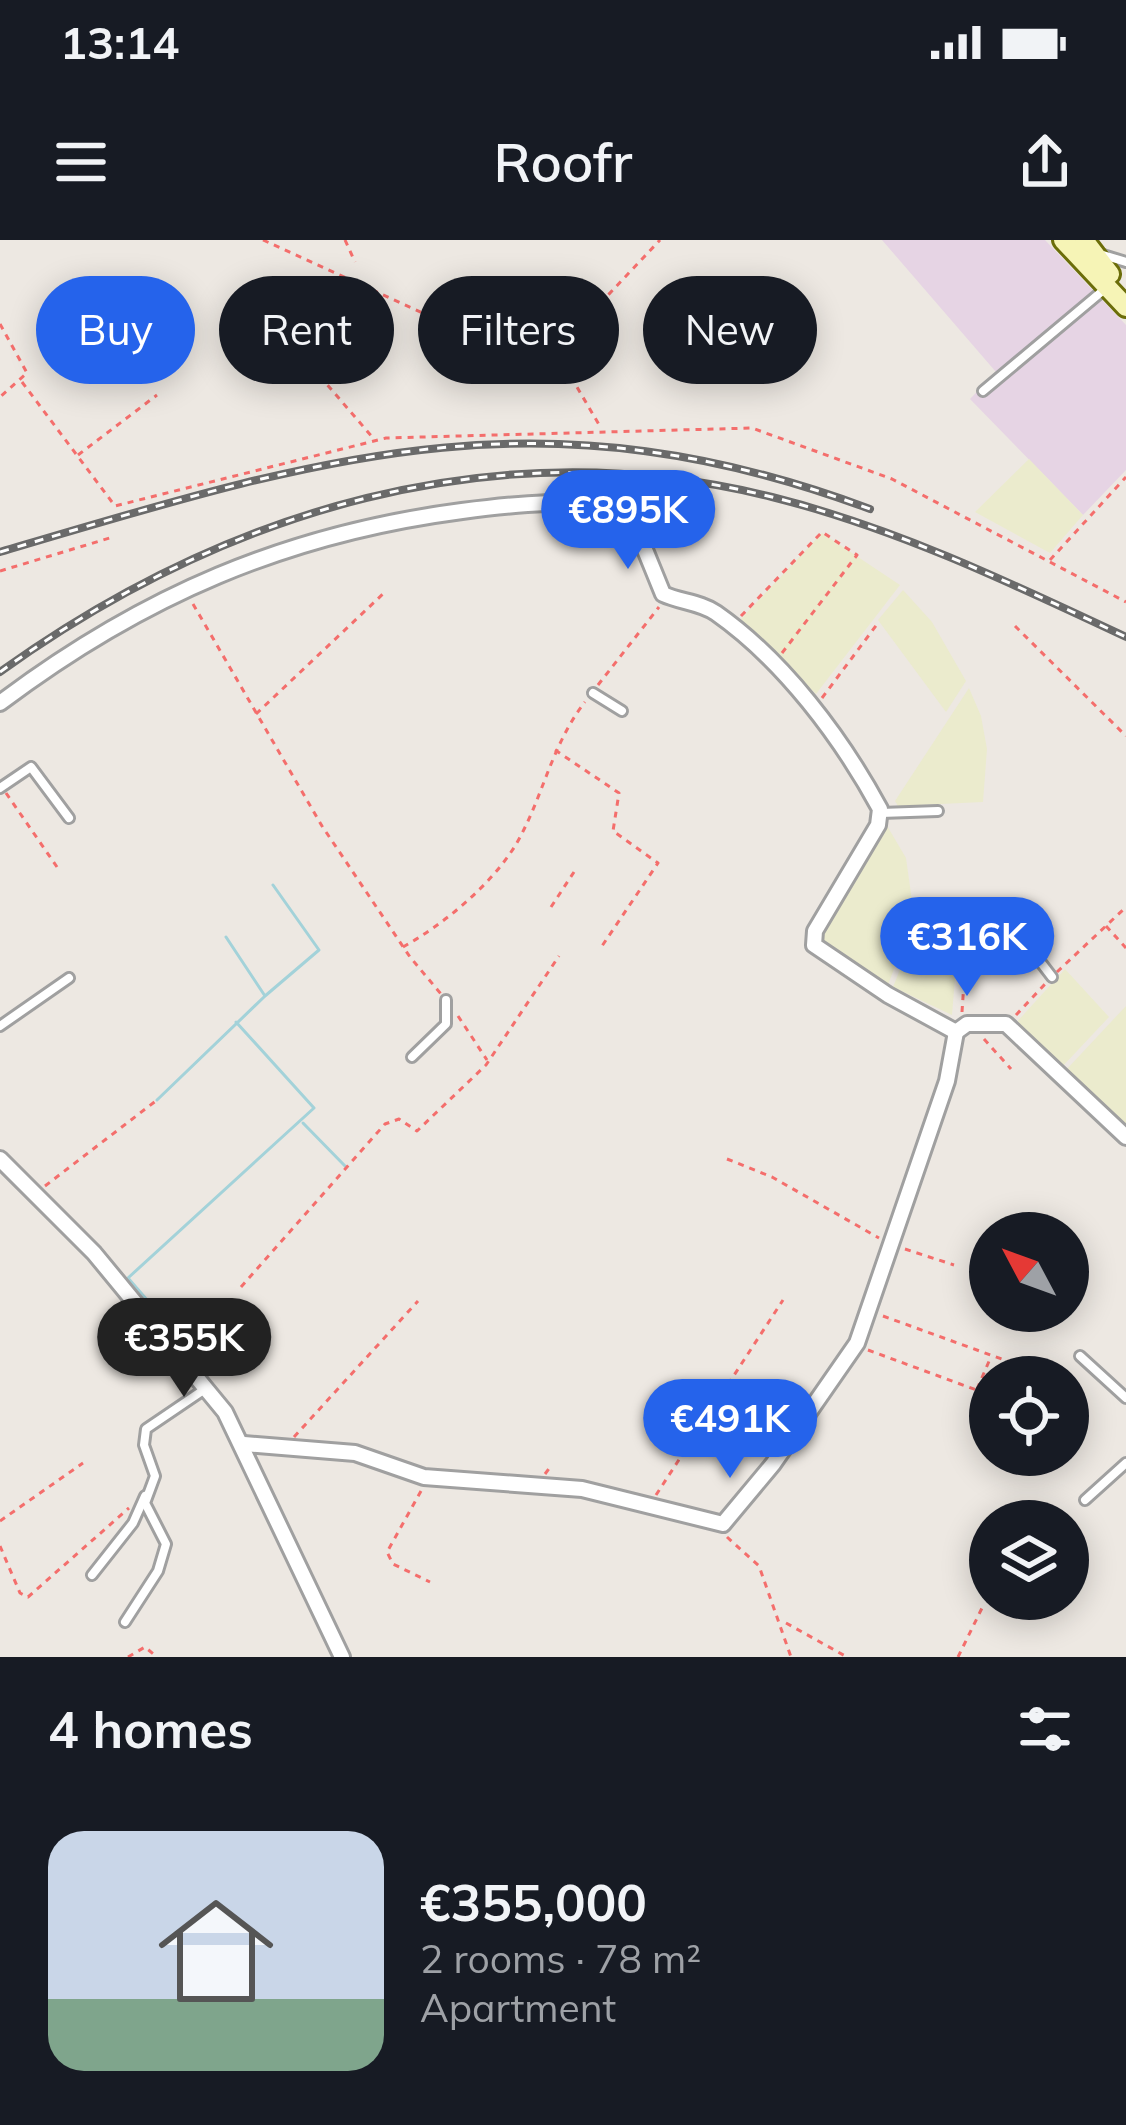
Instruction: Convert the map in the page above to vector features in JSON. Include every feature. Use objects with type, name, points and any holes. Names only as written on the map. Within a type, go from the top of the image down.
[{"type":"main road","points":[[1063,240],[1116,288]]},
{"type":"main road","points":[[1086,241],[1126,307]]},
{"type":"street","points":[[0,703],[117,621],[178,591],[336,532],[549,504],[628,508],[666,596],[712,610],[813,708],[881,813],[815,932],[814,945],[963,1027],[1006,1024],[1126,1137]]},
{"type":"street","points":[[244,1444],[355,1453],[424,1477],[581,1489],[711,1525],[734,1517],[855,1346],[963,1027]]},
{"type":"street","points":[[0,1159],[94,1253],[207,1388],[244,1444],[278,1530],[342,1657]]},
{"type":"lane","points":[[1086,241],[1110,260],[1126,262]]},
{"type":"lane","points":[[983,391],[1116,288]]},
{"type":"lane","points":[[592,693],[622,711]]},
{"type":"lane","points":[[1,788],[31,767],[69,818]]},
{"type":"lane","points":[[881,813],[938,812]]},
{"type":"lane","points":[[1039,960],[1052,977]]},
{"type":"lane","points":[[0,1026],[69,978]]},
{"type":"lane","points":[[412,1057],[446,1024],[446,1000]]},
{"type":"lane","points":[[1080,1355],[1126,1398]]},
{"type":"lane","points":[[92,1575],[133,1523],[155,1477],[144,1445],[146,1429],[207,1388]]},
{"type":"lane","points":[[1085,1499],[1126,1462]]},
{"type":"lane","points":[[125,1622],[164,1558],[163,1532],[146,1495]]},
{"type":"path","points":[[263,240],[418,311]]},
{"type":"path","points":[[345,240],[355,262]]},
{"type":"path","points":[[619,283],[660,240]]},
{"type":"path","points":[[0,325],[26,367],[22,382],[0,397]]},
{"type":"path","points":[[22,382],[111,504],[121,506],[375,440],[602,429],[752,428],[892,479],[1126,602]]},
{"type":"path","points":[[326,384],[375,440]]},
{"type":"path","points":[[575,384],[602,429]]},
{"type":"path","points":[[76,456],[157,395]]},
{"type":"path","points":[[1049,562],[1126,477]]},
{"type":"path","points":[[731,626],[817,534],[825,533],[858,560],[779,657]]},
{"type":"path","points":[[0,572],[113,537]]},
{"type":"path","points":[[178,591],[209,627],[255,716],[403,947],[487,1060]]},
{"type":"path","points":[[255,716],[385,592]]},
{"type":"path","points":[[403,947],[438,924],[508,856],[554,748],[666,596]]},
{"type":"path","points":[[813,708],[878,622]]},
{"type":"path","points":[[1015,626],[1126,736]]},
{"type":"path","points":[[554,748],[619,793],[613,831],[658,863],[602,946]]},
{"type":"path","points":[[1,788],[57,867]]},
{"type":"path","points":[[551,907],[574,872]]},
{"type":"path","points":[[1006,1024],[1126,907]]},
{"type":"path","points":[[1105,925],[1126,948]]},
{"type":"path","points":[[241,1287],[385,1124],[399,1119],[417,1131],[487,1060],[559,956]]},
{"type":"path","points":[[965,967],[963,1027],[1011,1069]]},
{"type":"path","points":[[34,1194],[157,1100]]},
{"type":"path","points":[[727,1159],[772,1177],[889,1244],[954,1265]]},
{"type":"path","points":[[648,1507],[783,1300]]},
{"type":"path","points":[[285,1447],[418,1301]]},
{"type":"path","points":[[864,1320],[879,1315],[991,1356]]},
{"type":"path","points":[[855,1346],[969,1387]]},
{"type":"path","points":[[0,1521],[83,1463]]},
{"type":"path","points":[[424,1477],[420,1496],[387,1552],[393,1564],[430,1582]]},
{"type":"path","points":[[0,1546],[20,1593],[28,1598],[146,1495]]},
{"type":"path","points":[[711,1525],[759,1566],[783,1622],[791,1657]]},
{"type":"path","points":[[958,1657],[976,1620]]},
{"type":"path","points":[[783,1622],[847,1657]]},
{"type":"path","points":[[128,1657],[145,1647],[157,1657]]},
{"type":"shaded area","points":[[882,240],[1045,240],[1126,325],[1126,470],[1083,515],[970,399],[996,372]]},
{"type":"green space","points":[[1029,459],[1083,515],[1050,553],[975,512]]},
{"type":"green space","points":[[822,533],[900,585],[816,694],[739,621]]},
{"type":"green space","points":[[903,590],[932,622],[966,681],[946,712],[878,620]]},
{"type":"green space","points":[[969,688],[987,749],[983,802],[898,806],[895,801]]},
{"type":"green space","points":[[886,824],[906,858],[914,915],[888,985],[819,940]]},
{"type":"green space","points":[[907,952],[956,966],[952,1015],[893,987]]},
{"type":"green space","points":[[1065,969],[1109,1017],[1061,1068],[1014,1025]]},
{"type":"green space","points":[[1126,1006],[1126,1124],[1066,1070]]},
{"type":"waterway","points":[[226,937],[265,996],[319,950],[273,885]]},
{"type":"waterway","points":[[157,1100],[264,997]]},
{"type":"waterway","points":[[180,1338],[128,1278],[314,1108],[236,1022]]},
{"type":"waterway","points":[[303,1123],[346,1167]]},
{"type":"railway","points":[[0,552],[225,488],[329,464],[432,449],[534,444],[640,450],[751,472],[870,509]]},
{"type":"railway","points":[[0,672],[87,615],[177,567],[271,527],[367,498],[466,479],[566,472],[669,478],[818,510],[952,558],[1126,637]]}]
